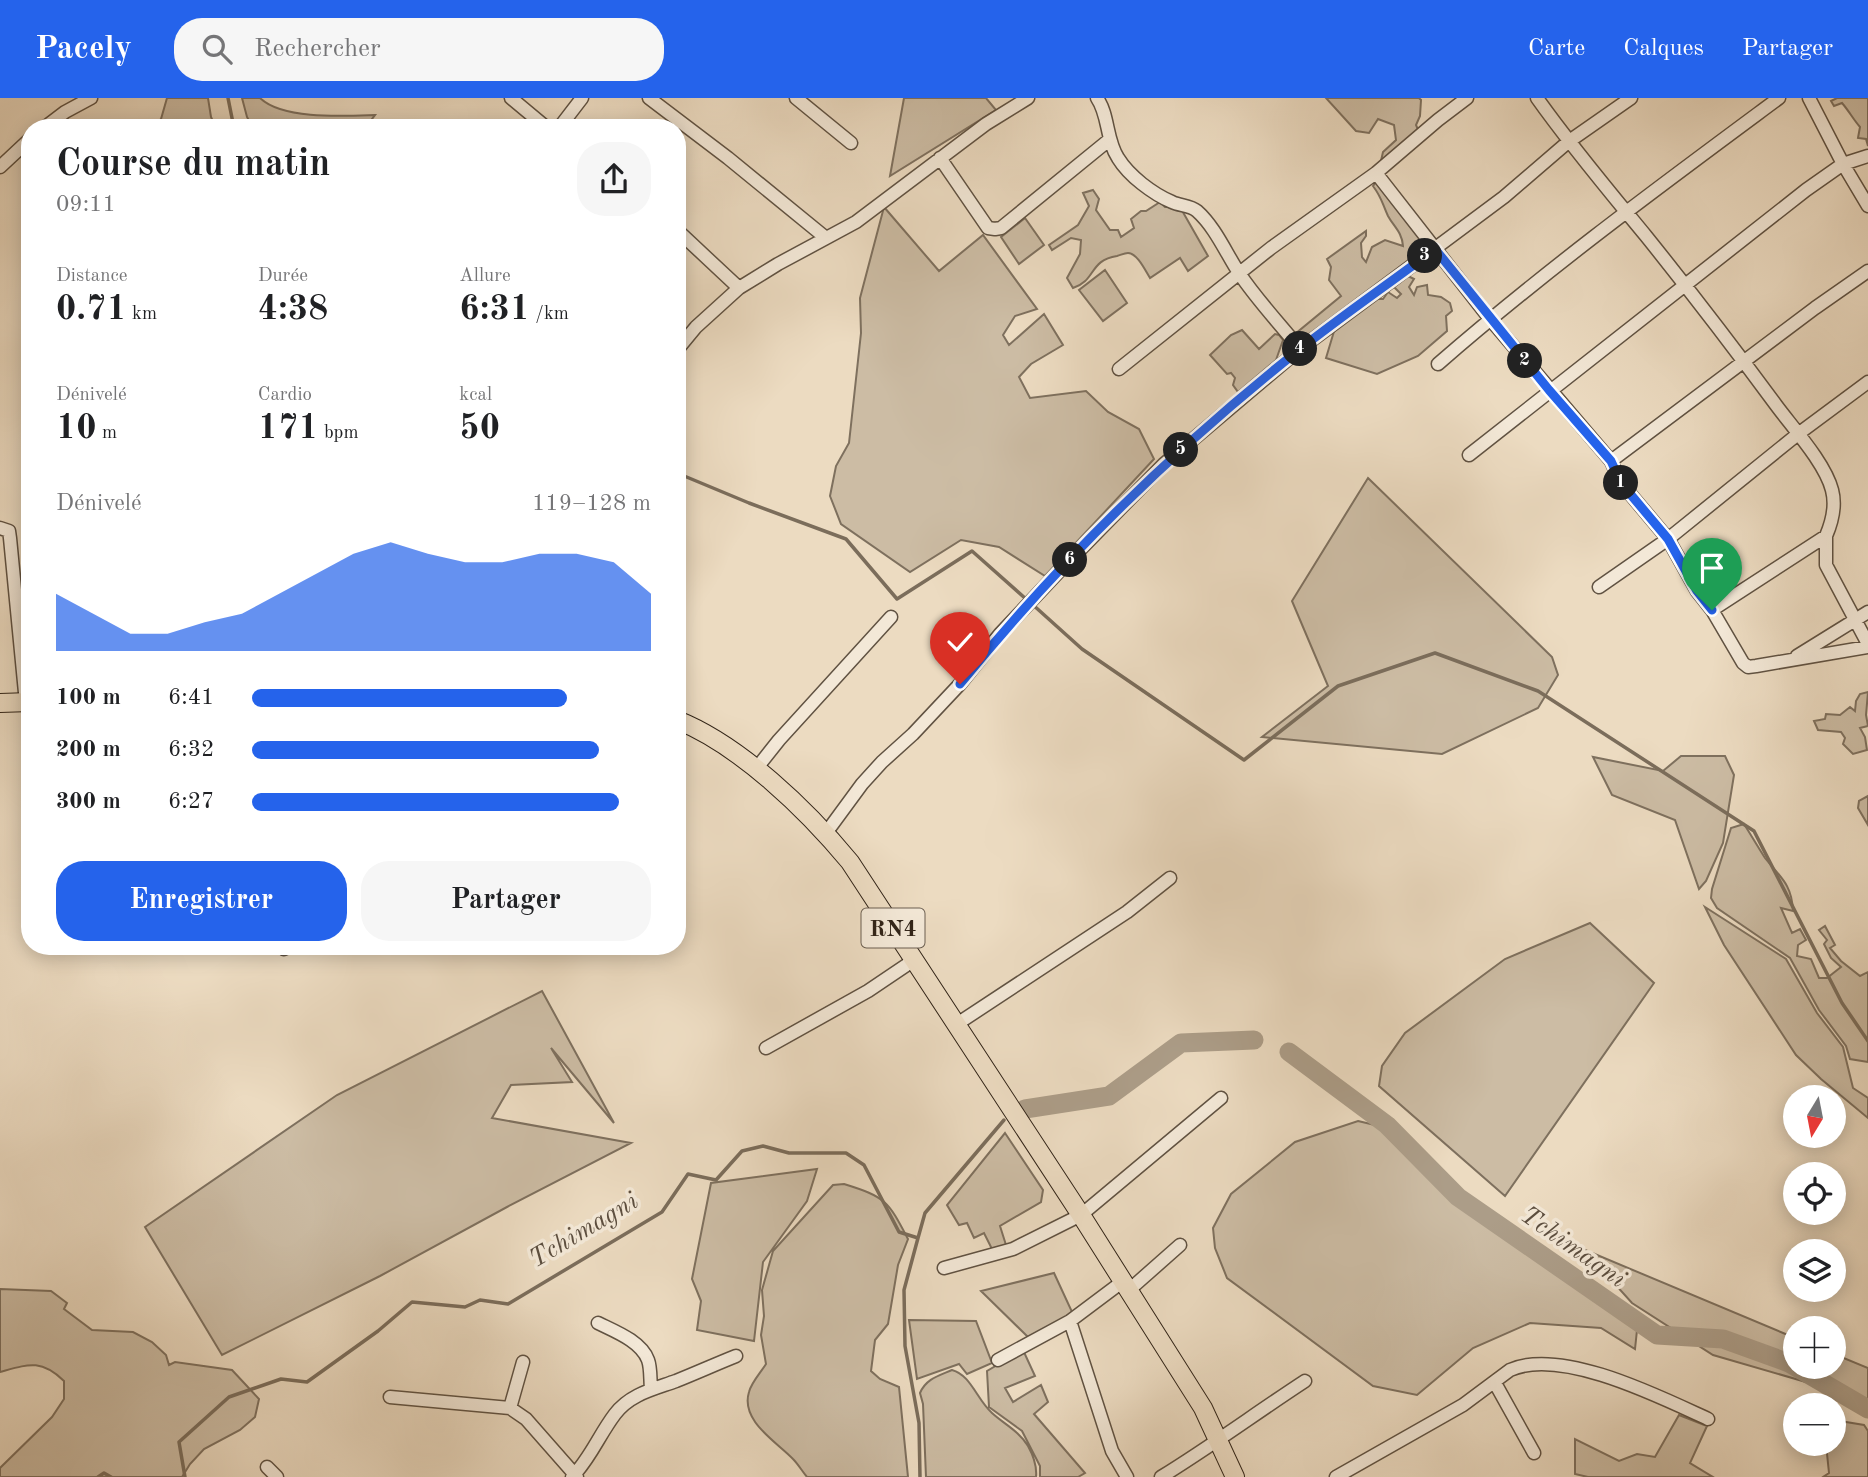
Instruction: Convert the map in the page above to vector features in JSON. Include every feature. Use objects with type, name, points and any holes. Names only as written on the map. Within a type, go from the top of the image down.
[{"type":"highway","points":[[0,703],[21,703]]},
{"type":"highway","name":"RN4","points":[[686,724],[707,734],[756,769],[826,833],[876,900],[1203,1408],[1236,1477]]},
{"type":"street","points":[[56,119],[91,98]]},
{"type":"street","points":[[511,98],[536,119]]},
{"type":"street","points":[[566,119],[582,98]]},
{"type":"street","points":[[649,98],[677,119]]},
{"type":"street","points":[[796,98],[851,143]]},
{"type":"street","points":[[686,338],[739,288],[856,222],[985,124],[1028,98]]},
{"type":"street","points":[[1097,98],[1103,110],[1109,140],[1118,160],[1136,178],[1171,202],[1196,210],[1219,240],[1240,275],[1300,349]]},
{"type":"street","points":[[1119,369],[1271,248],[1376,173],[1467,98]]},
{"type":"street","points":[[1376,173],[1490,319],[1611,461],[1621,483],[1668,539],[1743,663],[1748,667],[1868,645],[1826,565],[1824,552],[1826,536],[1832,522],[1832,490],[1822,469],[1745,362],[1568,142],[1537,98]]},
{"type":"street","points":[[826,833],[862,784],[960,684],[1000,634],[1065,565],[1164,464],[1300,349],[1504,197],[1568,142],[1631,98]]},
{"type":"street","points":[[1438,364],[1490,319],[1626,212],[1779,98]]},
{"type":"street","points":[[1810,98],[1843,164],[1868,206]]},
{"type":"street","points":[[686,126],[826,238]]},
{"type":"street","points":[[940,158],[988,228],[995,229],[1001,228],[1109,140]]},
{"type":"street","points":[[0,167],[21,147]]},
{"type":"street","points":[[1469,455],[1684,284],[1843,164],[1868,156]]},
{"type":"street","points":[[686,238],[739,288]]},
{"type":"street","points":[[1611,461],[1868,271]]},
{"type":"street","points":[[1599,587],[1668,539],[1798,434],[1868,382]]},
{"type":"street","points":[[0,528],[9,531],[21,639]]},
{"type":"street","points":[[1712,610],[1826,536]]},
{"type":"street","points":[[1793,659],[1868,612]]},
{"type":"street","points":[[756,769],[891,617]]},
{"type":"street","points":[[957,1024],[1127,912],[1170,878]]},
{"type":"street","points":[[766,1048],[869,991],[914,960]]},
{"type":"street","points":[[944,1268],[1013,1249],[1081,1215],[1221,1098]]},
{"type":"street","points":[[998,1360],[1125,1287],[1180,1245]]},
{"type":"street","points":[[1070,1321],[1112,1451],[1127,1477]]},
{"type":"street","points":[[598,1323],[629,1340],[645,1354],[649,1362],[651,1388]]},
{"type":"street","points":[[390,1397],[510,1408],[526,1419],[574,1476],[622,1406],[651,1388],[736,1356]]},
{"type":"street","points":[[510,1408],[523,1362]]},
{"type":"street","points":[[1336,1477],[1432,1424],[1519,1366],[1563,1367],[1621,1380],[1708,1419]]},
{"type":"street","points":[[1161,1477],[1220,1441],[1240,1424],[1305,1381]]},
{"type":"street","points":[[1496,1382],[1534,1453]]},
{"type":"street","points":[[267,1467],[276,1477]]},
{"type":"shaded area","points":[[167,98],[208,98],[212,119],[161,119]]},
{"type":"shaded area","points":[[242,98],[260,98],[283,110],[299,113],[331,116],[375,115],[372,119],[247,117]]},
{"type":"shaded area","points":[[904,98],[986,98],[996,110],[890,176]]},
{"type":"shaded area","points":[[1326,98],[1419,98],[1420,116],[1416,125],[1419,132],[1380,165],[1383,152],[1396,140],[1394,125],[1378,119],[1369,133],[1356,131]]},
{"type":"shaded area","points":[[1837,98],[1868,98],[1868,146],[1866,139],[1858,138],[1860,127],[1842,103],[1834,106],[1831,101]]},
{"type":"shaded area","points":[[1377,181],[1429,248],[1301,343],[1295,334],[1341,296],[1329,280],[1331,267],[1327,259],[1366,231],[1361,243],[1362,257],[1366,262],[1372,247],[1385,240],[1403,246],[1399,233],[1373,186]]},
{"type":"shaded area","points":[[1093,190],[1099,199],[1096,210],[1110,230],[1118,230],[1121,237],[1134,228],[1131,219],[1141,211],[1146,211],[1160,202],[1165,207],[1180,207],[1208,256],[1188,271],[1180,258],[1150,278],[1138,259],[1125,253],[1102,262],[1086,281],[1073,288],[1067,278],[1080,254],[1081,240],[1071,238],[1052,250],[1049,245],[1078,225],[1089,206],[1083,193]]},
{"type":"shaded area","points":[[884,207],[939,271],[983,235],[1037,309],[1015,316],[1003,335],[1009,345],[1044,314],[1063,345],[1031,364],[1019,377],[1030,398],[1086,391],[1108,412],[1139,429],[1154,459],[1045,576],[999,547],[961,540],[910,572],[841,524],[830,496],[836,466],[849,443],[861,333],[860,298]]},
{"type":"shaded area","points":[[1025,218],[1044,245],[1019,264],[1001,237]]},
{"type":"shaded area","points":[[1105,270],[1127,303],[1103,321],[1079,290]]},
{"type":"shaded area","points":[[1408,276],[1414,279],[1409,287],[1414,295],[1417,287],[1427,285],[1428,295],[1441,297],[1450,303],[1452,311],[1446,316],[1447,331],[1418,356],[1377,374],[1326,358],[1335,328],[1375,299],[1383,299],[1388,292],[1397,298],[1401,294],[1394,287]]},
{"type":"shaded area","points":[[1242,330],[1259,349],[1275,334],[1283,340],[1276,360],[1238,392],[1233,385],[1235,378],[1231,373],[1227,374],[1210,355],[1231,335]]},
{"type":"shaded area","points":[[1368,478],[1552,657],[1558,675],[1538,708],[1442,754],[1262,737],[1328,686],[1292,601]]},
{"type":"shaded area","points":[[1868,692],[1868,726],[1860,728],[1867,750],[1853,754],[1843,744],[1845,738],[1841,732],[1818,730],[1814,721],[1825,719],[1826,714],[1840,715],[1850,707],[1855,711],[1860,694]]},
{"type":"shaded area","points":[[1681,756],[1725,756],[1734,775],[1723,843],[1706,881],[1699,889],[1675,820],[1612,795],[1593,757],[1663,771]]},
{"type":"shaded area","points":[[1868,796],[1868,825],[1858,808],[1859,801]]},
{"type":"shaded area","points":[[1744,824],[1765,858],[1788,887],[1793,911],[1781,908],[1792,933],[1800,929],[1806,940],[1798,945],[1797,956],[1811,959],[1819,978],[1827,978],[1841,967],[1831,958],[1824,944],[1827,940],[1819,930],[1825,926],[1835,945],[1830,948],[1841,961],[1860,976],[1868,972],[1868,1062],[1850,1059],[1846,1046],[1819,1010],[1790,958],[1717,908],[1711,898],[1731,828]]},
{"type":"shaded area","points":[[1705,907],[1786,959],[1817,1013],[1843,1047],[1853,1088],[1868,1098],[1868,1118],[1846,1100],[1846,1085],[1828,1085],[1796,1055],[1724,945]]},
{"type":"shaded area","points":[[1590,923],[1654,983],[1505,1196],[1379,1086],[1382,1066],[1405,1033],[1505,959]]},
{"type":"shaded area","points":[[542,991],[614,1123],[551,1048],[572,1082],[511,1085],[492,1118],[631,1143],[380,1276],[222,1355],[145,1227],[337,1095]]},
{"type":"shaded area","points":[[1358,1121],[1379,1126],[1481,1212],[1637,1330],[1635,1349],[1601,1328],[1530,1323],[1473,1348],[1417,1395],[1373,1386],[1227,1278],[1215,1248],[1213,1228],[1231,1194],[1295,1142]]},
{"type":"shaded area","points":[[1005,1133],[1043,1190],[1041,1202],[1000,1226],[1006,1245],[992,1249],[984,1233],[974,1238],[967,1223],[959,1225],[947,1205]]},
{"type":"shaded area","points":[[817,1169],[807,1201],[763,1262],[754,1341],[697,1330],[701,1301],[692,1279],[711,1183]]},
{"type":"shaded area","points":[[844,1184],[884,1202],[908,1239],[898,1265],[888,1324],[875,1340],[871,1371],[880,1379],[899,1387],[908,1477],[807,1477],[793,1459],[762,1430],[750,1412],[748,1403],[752,1385],[766,1364],[761,1335],[764,1316],[762,1290],[773,1251],[833,1185]]},
{"type":"shaded area","points":[[1559,1239],[1783,1333],[1783,1375],[1713,1355],[1632,1303],[1605,1273]]},
{"type":"shaded area","points":[[1054,1273],[1073,1314],[1029,1338],[981,1291]]},
{"type":"shaded area","points":[[0,1289],[51,1291],[67,1303],[64,1309],[92,1330],[133,1332],[152,1342],[166,1355],[169,1365],[175,1362],[232,1370],[259,1399],[255,1417],[240,1430],[204,1449],[182,1477],[0,1477],[0,1468],[52,1417],[64,1399],[64,1381],[48,1369],[34,1365],[0,1372]]},
{"type":"shaded area","points":[[909,1320],[976,1321],[992,1363],[967,1374],[959,1364],[917,1379]]},
{"type":"shaded area","points":[[1023,1350],[1035,1376],[1005,1388],[1013,1402],[1041,1385],[1048,1402],[1034,1414],[1085,1473],[1078,1477],[1040,1477],[1040,1466],[1022,1431],[989,1407],[987,1371]]},
{"type":"shaded area","points":[[1846,1359],[1868,1368],[1868,1417],[1846,1402],[1846,1393],[1832,1393],[1823,1387],[1796,1379],[1846,1379]]},
{"type":"shaded area","points":[[952,1370],[969,1382],[987,1408],[1016,1432],[1028,1446],[1036,1477],[926,1477],[923,1404],[920,1393],[929,1381]]},
{"type":"shaded area","points":[[1679,1415],[1707,1426],[1690,1463],[1713,1477],[1588,1477],[1575,1474],[1575,1439],[1619,1461],[1637,1454],[1655,1457]]},
{"type":"shaded area","points":[[1846,1422],[1864,1425],[1868,1431],[1868,1477],[1823,1477],[1829,1473],[1827,1456],[1846,1456]]},
{"type":"waterway","points":[[228,98],[232,119]]},
{"type":"waterway","points":[[686,477],[846,539],[897,599],[972,551],[1026,599]]},
{"type":"waterway","points":[[1032,604],[1082,649],[1244,760],[1338,686],[1435,653],[1538,691],[1754,831],[1842,1003],[1868,1041]]},
{"type":"waterway","name":"Tchimagni","points":[[1025,1109],[1109,1096],[1181,1043],[1254,1040]]},
{"type":"waterway","name":"Tchimagni","points":[[1289,1052],[1387,1125],[1458,1197],[1657,1335],[1723,1339],[1789,1363],[1868,1409]]},
{"type":"waterway","name":"Tchimagni","points":[[185,1477],[179,1442],[229,1397],[281,1379],[307,1382],[378,1331],[412,1302],[465,1307],[480,1300],[508,1304],[662,1212],[688,1174],[716,1180],[742,1151],[763,1146],[789,1153],[846,1153],[864,1165],[899,1232],[918,1238],[925,1213],[1004,1120]]},
{"type":"waterway","points":[[918,1238],[904,1290],[905,1346],[919,1423],[920,1477]]},
{"type":"waterway","name":"Tchimagni","points":[[98,1477],[104,1473],[111,1477]]},
{"type":"route","points":[[960,684],[1000,634],[1164,464],[1300,349],[1435,249],[1490,319],[1611,461],[1621,483],[1668,539],[1697,591],[1712,610]]}]
